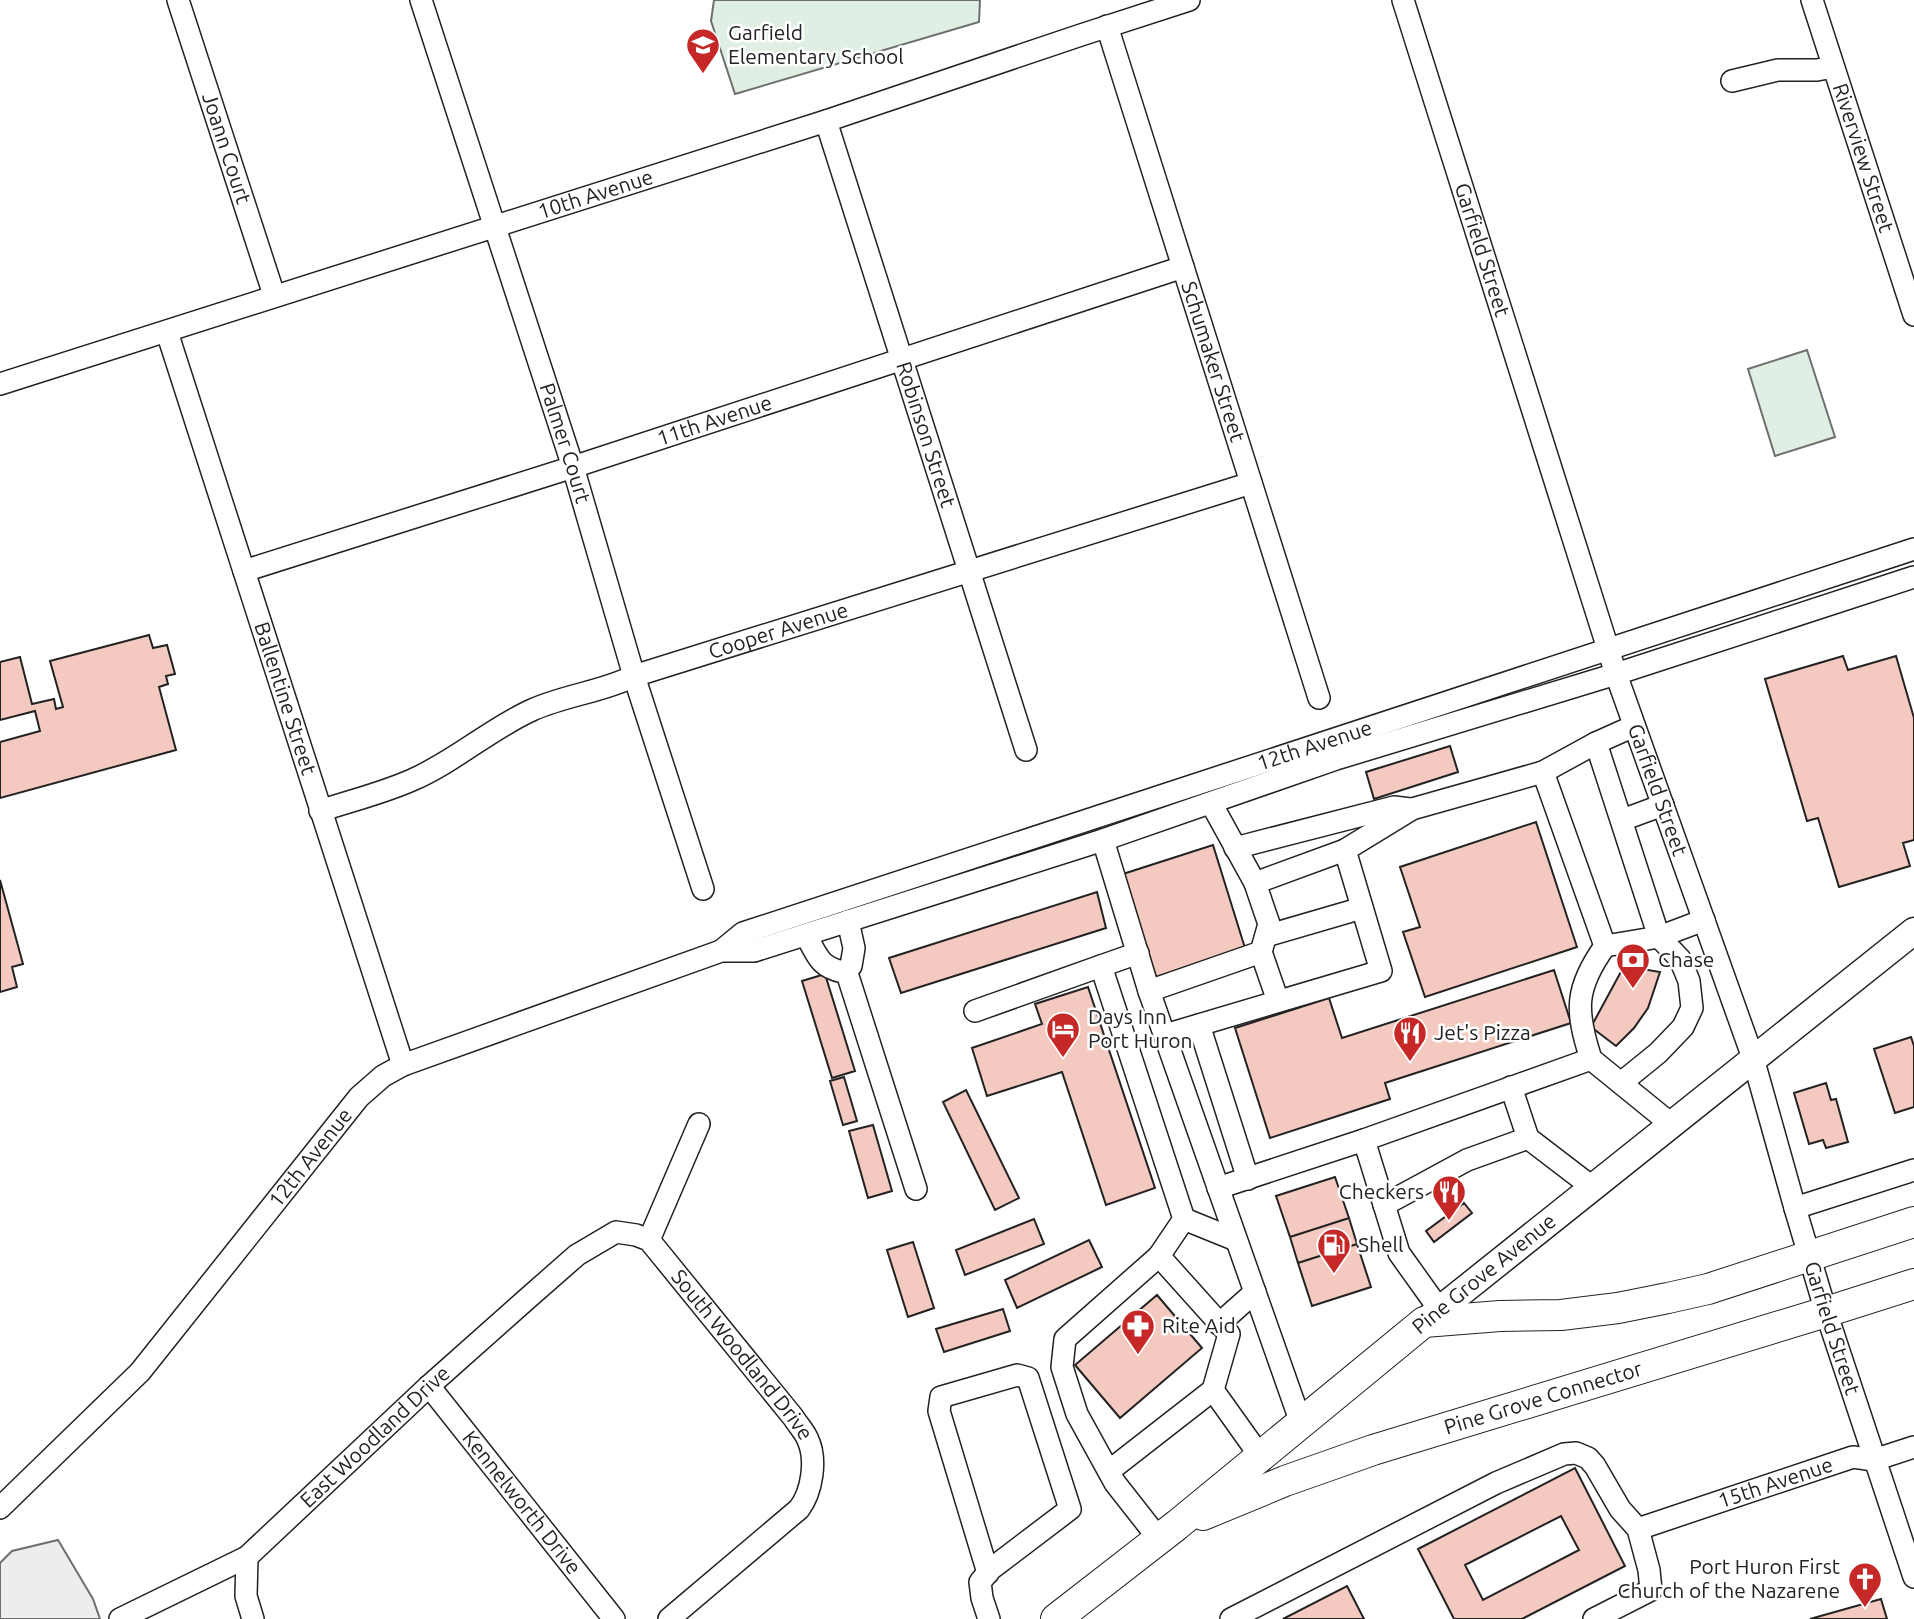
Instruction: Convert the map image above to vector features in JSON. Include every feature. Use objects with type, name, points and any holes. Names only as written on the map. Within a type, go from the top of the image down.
[{"type":"highway","points":[[1432,1315],[1561,1315],[1618,1308],[1708,1289],[1914,1222]]},
{"type":"highway","name":"Pine Grove Connector","points":[[1168,1532],[1285,1481],[1373,1450],[1914,1284]]},
{"type":"highway","name":"Pine Grove Avenue","points":[[1056,1619],[1168,1532],[1432,1315]]},
{"type":"main road","name":"Pine Grove Avenue","points":[[1432,1315],[1914,931]]},
{"type":"street","name":"Joann Court","points":[[178,0],[274,295]]},
{"type":"street","name":"Palmer Court","points":[[421,0],[573,467],[634,676],[703,889]]},
{"type":"street","name":"10th Avenue","points":[[0,384],[826,121],[1189,0]]},
{"type":"street","name":"Garfield Street","points":[[1403,0],[1616,674],[1753,1058],[1826,1312],[1914,1577]]},
{"type":"street","name":"Riverview Street","points":[[1812,0],[1914,315]]},
{"type":"street","name":"Schumaker Street","points":[[1107,26],[1319,698]]},
{"type":"street","points":[[1732,81],[1778,69],[1833,67]]},
{"type":"street","name":"Robinson Street","points":[[826,121],[1026,750]]},
{"type":"street","name":"11th Avenue","points":[[244,570],[573,467],[1183,267]]},
{"type":"street","name":"Ballentine Street","points":[[167,332],[403,1065]]},
{"type":"street","name":"Cooper Avenue","points":[[320,811],[411,781],[536,708],[1251,483]]},
{"type":"street","name":"12th Avenue","points":[[0,1508],[140,1372],[359,1097],[383,1076],[403,1065],[721,951],[743,933],[1914,549]]},
{"type":"street","name":"12th Avenue","points":[[721,951],[754,951],[806,935],[1103,841],[1336,759],[1616,674],[1914,577]]},
{"type":"street","points":[[1255,883],[1345,850],[1412,809],[1543,772],[1634,726]]},
{"type":"street","points":[[1596,743],[1659,937],[1680,959],[1689,981],[1692,1008],[1683,1027],[1658,1053],[1621,1083]]},
{"type":"street","points":[[1543,772],[1605,946]]},
{"type":"street","points":[[1211,803],[1255,883],[1269,924],[1263,944],[1278,1001]]},
{"type":"street","points":[[1622,820],[1663,805]]},
{"type":"street","points":[[1235,848],[1394,807],[1412,809]]},
{"type":"street","points":[[1103,841],[1149,991],[1301,1423]]},
{"type":"street","points":[[1165,1035],[1381,971],[1345,850]]},
{"type":"street","points":[[1149,991],[1263,944],[1363,908]]},
{"type":"street","points":[[1671,1124],[1591,1059],[1581,1016],[1582,988],[1590,967],[1605,946],[1659,937],[1704,920]]},
{"type":"street","points":[[806,935],[819,959],[830,970],[842,972],[851,966],[854,948],[848,921]]},
{"type":"street","points":[[975,1011],[1138,954]]},
{"type":"street","points":[[1101,966],[1184,1219],[1236,1240]]},
{"type":"street","points":[[846,970],[916,1189]]},
{"type":"street","points":[[1199,1025],[1248,1179]]},
{"type":"street","points":[[1218,1188],[1364,1140],[1591,1059]]},
{"type":"street","points":[[1511,1087],[1528,1138],[1592,1187]]},
{"type":"street","points":[[649,1240],[699,1124]]},
{"type":"street","points":[[1384,1205],[1467,1160],[1528,1138]]},
{"type":"street","points":[[1364,1140],[1399,1253],[1432,1315]]},
{"type":"street","points":[[1795,1208],[1914,1170]]},
{"type":"street","points":[[1168,1532],[1115,1483],[1077,1414],[1062,1367],[1065,1339],[1159,1256],[1184,1219]]},
{"type":"street","name":"East Woodland Drive","points":[[120,1619],[247,1557],[429,1386],[577,1255],[616,1232],[649,1240]]},
{"type":"street","name":"South Woodland Drive","points":[[649,1240],[793,1417],[808,1440],[812,1466],[808,1494],[799,1509],[669,1619]]},
{"type":"street","points":[[1109,1471],[1213,1390],[1229,1334],[1159,1256]]},
{"type":"street","points":[[1219,1324],[1255,1292]]},
{"type":"street","points":[[988,1573],[939,1410],[941,1397],[1017,1375],[1028,1378],[1070,1510],[980,1582],[989,1619]]},
{"type":"street","name":"Kennelworth Drive","points":[[429,1386],[614,1619]]},
{"type":"street","points":[[1213,1390],[1260,1456]]},
{"type":"street","name":"15th Avenue","points":[[1638,1529],[1853,1457],[1874,1460],[1914,1447]]},
{"type":"street","points":[[1231,1619],[1496,1483],[1564,1454],[1576,1453],[1588,1458],[1595,1466],[1620,1509],[1638,1529],[1649,1570],[1651,1590],[1594,1619]]},
{"type":"street","points":[[247,1557],[246,1596],[253,1619]]},
{"type":"green space","points":[[714,0],[980,0],[979,22],[735,94],[711,21]]},
{"type":"green space","points":[[1807,350],[1835,437],[1775,456],[1748,369]]},
{"type":"shaded area","points":[[58,1540],[93,1599],[100,1619],[0,1619],[0,1563],[12,1551]]},
{"type":"building","points":[[149,635],[153,648],[167,645],[175,674],[166,676],[168,684],[159,687],[176,750],[0,798],[0,742],[40,731],[35,711],[0,720],[0,662],[20,657],[32,704],[54,699],[56,709],[63,707],[50,661]]},
{"type":"building","points":[[1843,656],[1848,670],[1896,656],[1914,718],[1914,840],[1903,843],[1910,866],[1839,887],[1818,818],[1807,821],[1765,679]]},
{"type":"building","points":[[1450,746],[1458,772],[1374,799],[1366,772]]},
{"type":"building","points":[[1536,822],[1577,947],[1425,997],[1403,932],[1420,927],[1400,867]]},
{"type":"building","points":[[1213,845],[1245,948],[1156,977],[1123,874]]},
{"type":"building","points":[[0,880],[23,964],[12,967],[17,987],[0,992]]},
{"type":"building","points":[[1097,892],[1106,928],[901,993],[889,958]]},
{"type":"building","name":"Chase","points":[[1624,966],[1660,972],[1648,1008],[1634,1028],[1616,1046],[1591,1027]]},
{"type":"building","points":[[1554,970],[1571,1023],[1385,1083],[1390,1099],[1270,1138],[1235,1028],[1329,998],[1342,1038]]},
{"type":"building","points":[[825,974],[855,1071],[832,1078],[802,981]]},
{"type":"building","points":[[1088,987],[1155,1188],[1106,1205],[1062,1072],[987,1096],[972,1048],[1042,1024],[1035,1004]]},
{"type":"building","points":[[1911,1037],[1914,1046],[1914,1107],[1895,1113],[1874,1049]]},
{"type":"building","points":[[844,1077],[857,1121],[843,1125],[830,1081]]},
{"type":"building","points":[[1826,1083],[1831,1100],[1836,1099],[1848,1142],[1826,1148],[1823,1140],[1809,1144],[1794,1093]]},
{"type":"building","points":[[966,1090],[1019,1198],[995,1210],[943,1102]]},
{"type":"building","points":[[873,1125],[892,1191],[868,1198],[849,1131]]},
{"type":"building","points":[[1335,1177],[1349,1218],[1290,1237],[1276,1196]]},
{"type":"building","name":"Checkers","points":[[1464,1203],[1472,1213],[1434,1242],[1426,1231]]},
{"type":"building","points":[[1349,1218],[1357,1244],[1298,1263],[1290,1237]]},
{"type":"building","points":[[1034,1219],[1044,1244],[965,1275],[956,1250]]},
{"type":"building","points":[[1089,1240],[1102,1267],[1017,1308],[1005,1280]]},
{"type":"building","points":[[913,1242],[934,1308],[908,1317],[887,1250]]},
{"type":"building","points":[[1357,1244],[1371,1287],[1312,1306],[1298,1263]]},
{"type":"building","name":"Rite Aid","points":[[1157,1295],[1202,1348],[1120,1418],[1075,1365]]},
{"type":"building","points":[[1003,1309],[1010,1331],[944,1352],[936,1329]]},
{"type":"building","points":[[1575,1468],[1625,1566],[1522,1619],[1454,1619],[1418,1549]],"holes":[[[1561,1516],[1579,1550],[1483,1600],[1465,1565]]]},
{"type":"building","points":[[1347,1586],[1364,1619],[1283,1619]]},
{"type":"building","name":"Port Huron First Church of the Nazarene","points":[[1881,1599],[1887,1619],[1810,1619]]},
{"type":"place","name":"Garfield Elementary School","points":[[703,75]]},
{"type":"place","name":"Chase","points":[[1633,990]]},
{"type":"place","name":"Days Inn Port Huron","points":[[1063,1059]]},
{"type":"place","name":"Jet's Pizza","points":[[1410,1063]]},
{"type":"place","name":"Checkers","points":[[1449,1222]]},
{"type":"place","name":"Shell","points":[[1334,1275]]},
{"type":"place","name":"Rite Aid","points":[[1138,1356]]},
{"type":"place","name":"Port Huron First Church of the Nazarene","points":[[1865,1609]]}]
